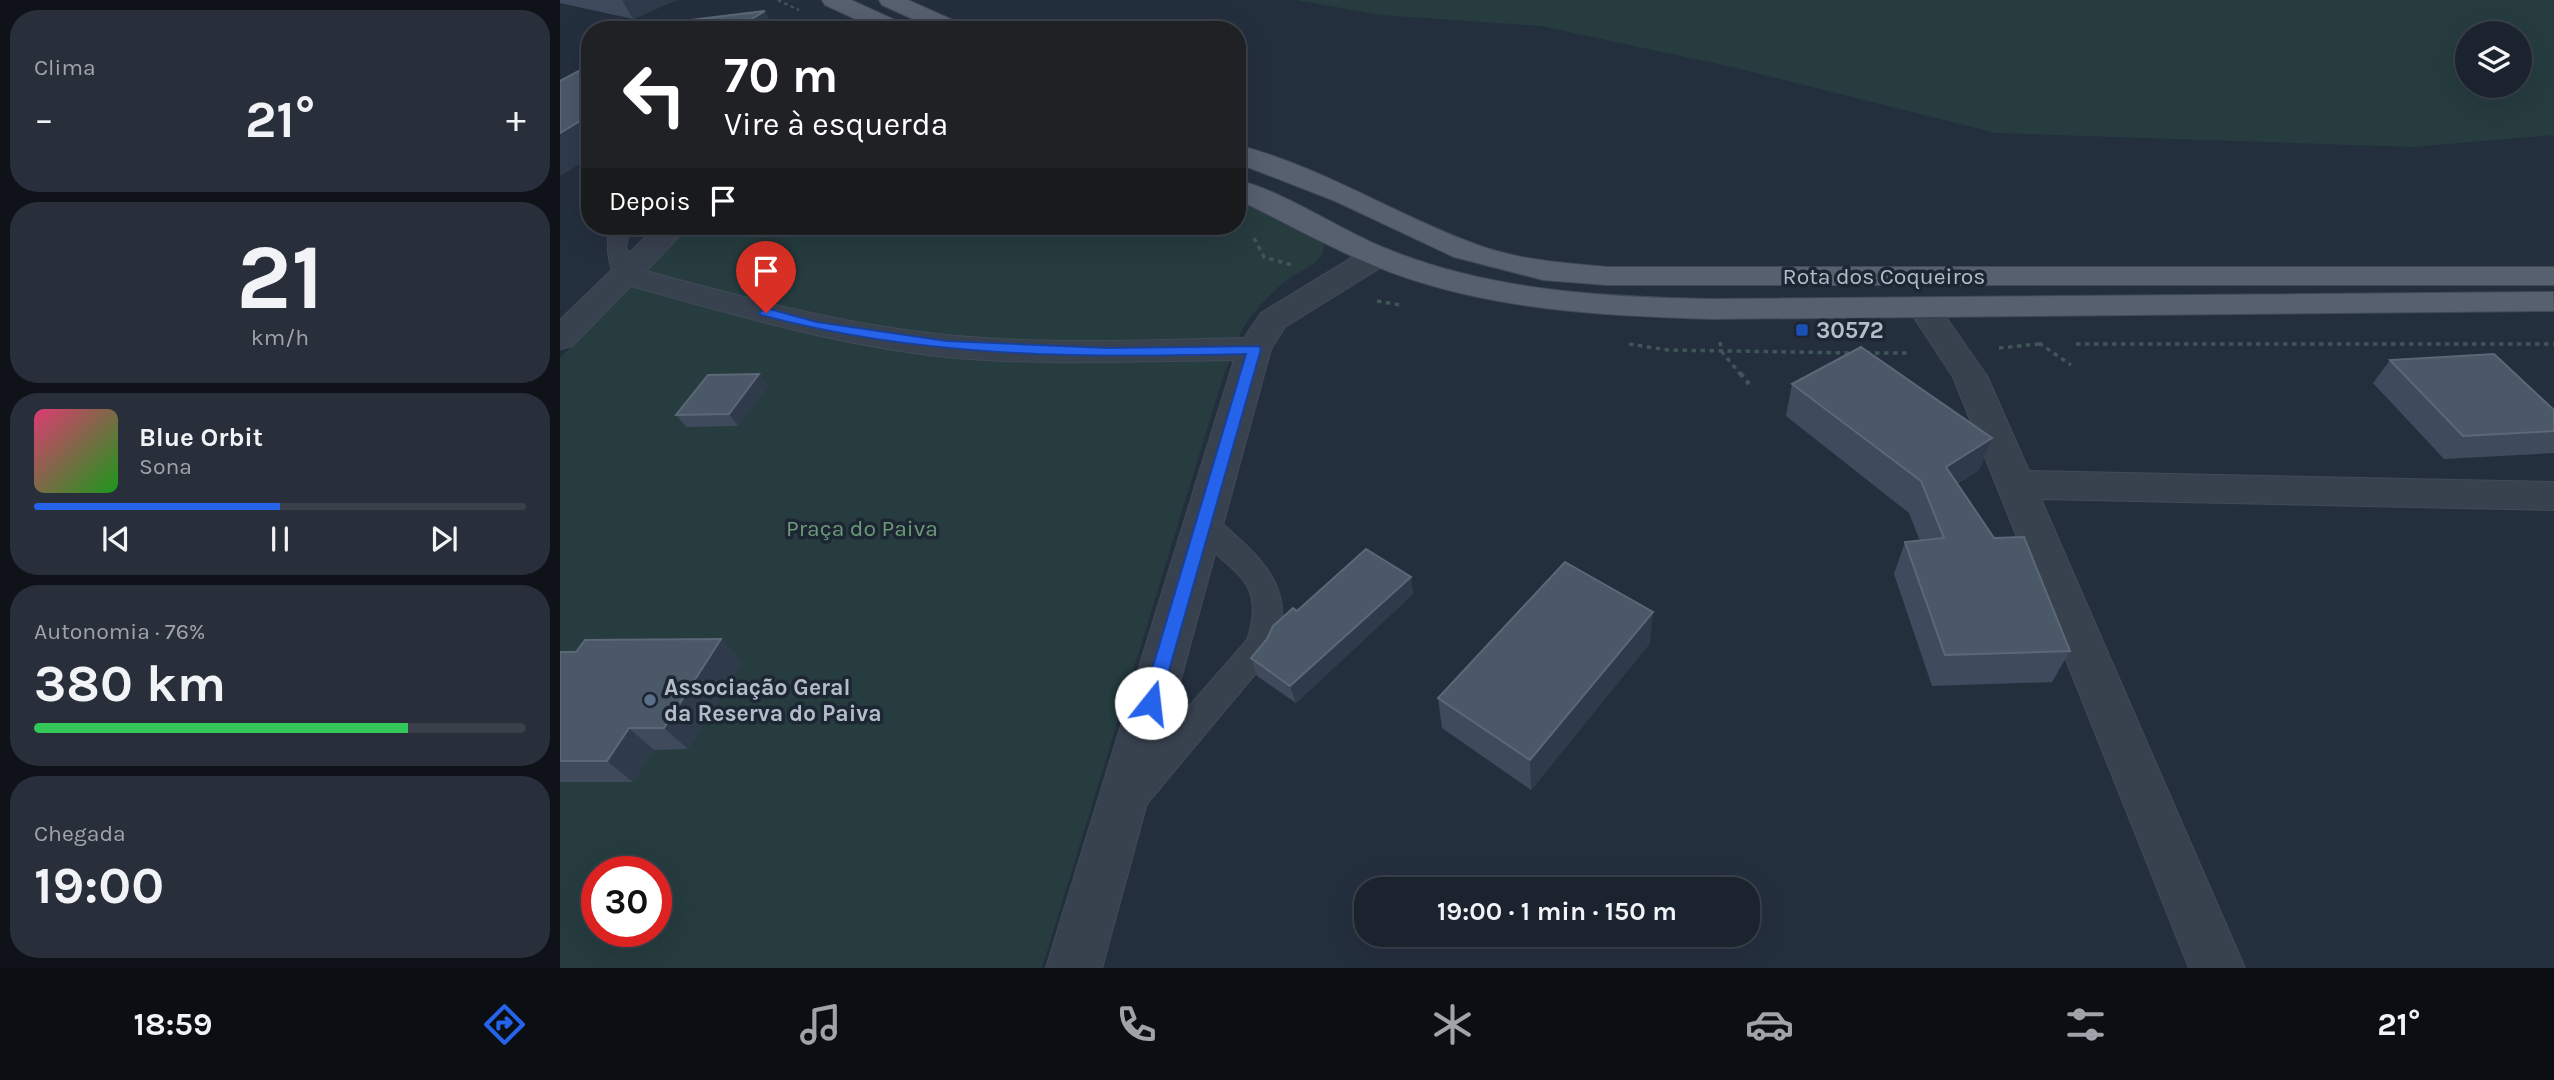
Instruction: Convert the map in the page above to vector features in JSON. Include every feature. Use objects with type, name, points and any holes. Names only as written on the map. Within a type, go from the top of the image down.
[{"type":"main road","points":[[833,0],[878,21]]},
{"type":"main road","points":[[890,0],[936,21]]},
{"type":"main road","name":"Rota dos Coqueiros","points":[[1246,156],[1345,195],[1465,251],[1543,271],[1607,276],[2554,276]]},
{"type":"main road","name":"Rota dos Coqueiros","points":[[1246,192],[1377,256],[1457,283],[1535,299],[1638,308],[2554,302]]},
{"type":"street","points":[[560,339],[665,235]]},
{"type":"street","points":[[1074,968],[1254,349],[1273,320],[1377,256]]},
{"type":"street","points":[[625,275],[817,326],[947,346],[1109,353],[1254,349]]},
{"type":"street","points":[[1923,307],[1970,376],[2217,968]]},
{"type":"street","points":[[2016,485],[2554,496]]},
{"type":"lane","points":[[618,235],[616,246],[625,275]]},
{"type":"lane","points":[[1121,808],[1260,646],[1270,624],[1270,595],[1254,572],[1204,523]]},
{"type":"path","points":[[1713,309],[1722,352],[1749,384]]},
{"type":"green space","points":[[1296,0],[2554,0],[2554,135],[2413,147],[1996,133],[1732,67],[1541,26],[1381,15]]},
{"type":"green space","name":"Praça do Paiva","points":[[1246,201],[1323,236],[1324,246],[1318,259],[1277,289],[1251,316],[1239,336],[1224,374],[1042,968],[560,968],[560,358],[681,235],[1246,235]]},
{"type":"building","points":[[765,11],[748,21],[682,21]]},
{"type":"building","points":[[581,70],[581,120],[560,133],[560,81]]},
{"type":"building","points":[[1861,347],[1992,438],[1946,467],[1994,538],[2024,537],[2070,651],[1945,655],[1905,542],[1944,538],[1921,481],[1792,384]]},
{"type":"building","points":[[2494,354],[2554,410],[2554,431],[2463,436],[2390,360]]},
{"type":"building","points":[[759,374],[729,414],[676,415],[708,375]]},
{"type":"building","points":[[1366,549],[1411,577],[1290,686],[1251,658],[1267,639],[1273,626],[1293,608],[1297,611]]},
{"type":"building","points":[[1565,562],[1653,612],[1530,760],[1438,698]]},
{"type":"building","points":[[721,639],[664,728],[629,728],[607,761],[560,761],[560,652],[576,652],[585,640]]},
{"type":"place","name":"30572","points":[[1802,330]]},
{"type":"place","name":"Associação Geral da Reserva do Paiva","points":[[650,700]]},
{"type":"route","points":[[766,313],[817,326],[947,346],[1109,353],[1254,349],[1151,703]]}]
